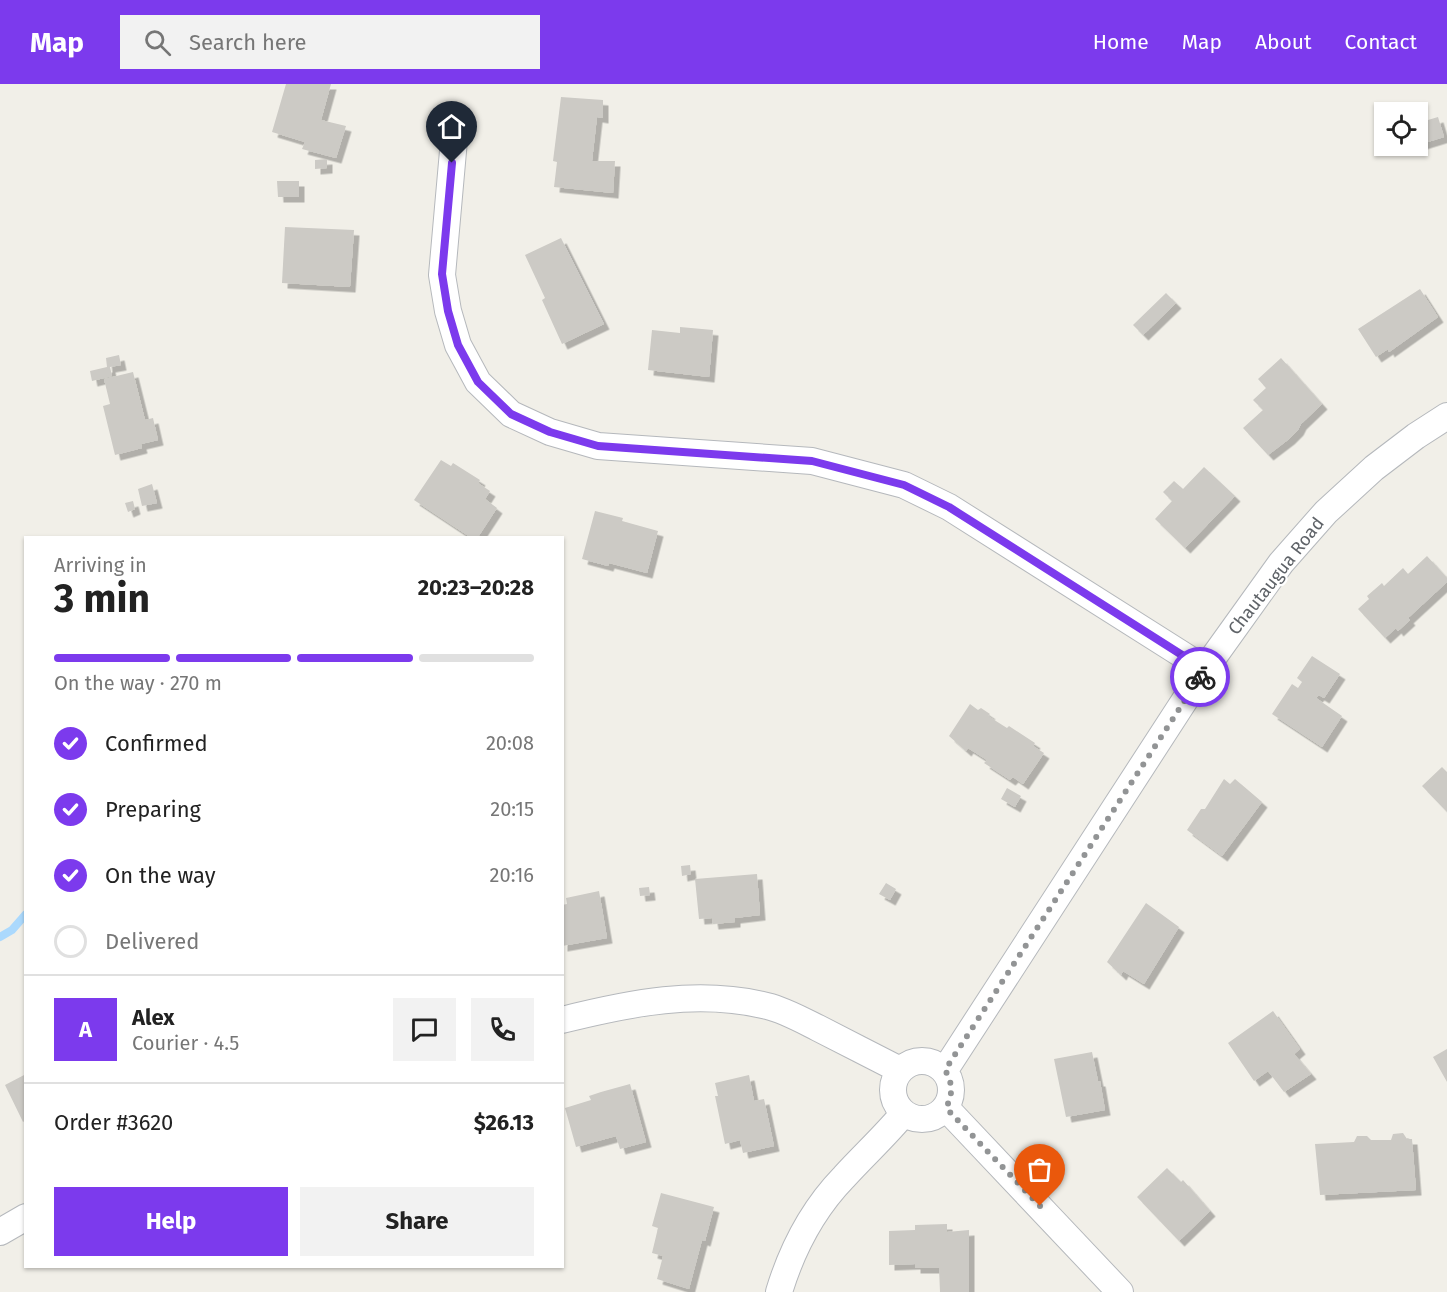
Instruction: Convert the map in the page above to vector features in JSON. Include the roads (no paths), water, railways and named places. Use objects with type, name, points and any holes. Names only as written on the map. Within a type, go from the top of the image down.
[{"type":"street","points":[[454,140],[442,274],[448,311],[458,345],[478,382],[511,414],[550,432],[598,446],[812,461],[904,485],[949,507],[1204,669]]},
{"type":"street","name":"Chautaugua Road","points":[[945,1070],[1204,669],[1281,563],[1326,512],[1374,468],[1447,416]]},
{"type":"street","points":[[564,1020],[682,997],[723,998],[769,1006],[900,1070]]},
{"type":"street","points":[[927,1060],[945,1070],[952,1089],[946,1108],[930,1118],[912,1117],[904,1113],[898,1106],[893,1088],[900,1070],[908,1064],[927,1060]]},
{"type":"street","points":[[946,1108],[1120,1292]]},
{"type":"street","points":[[779,1292],[787,1265],[822,1203],[844,1177],[883,1139],[904,1113]]},
{"type":"street","points":[[0,1232],[24,1218]]},
{"type":"waterway","points":[[0,937],[12,930],[24,916]]}]
